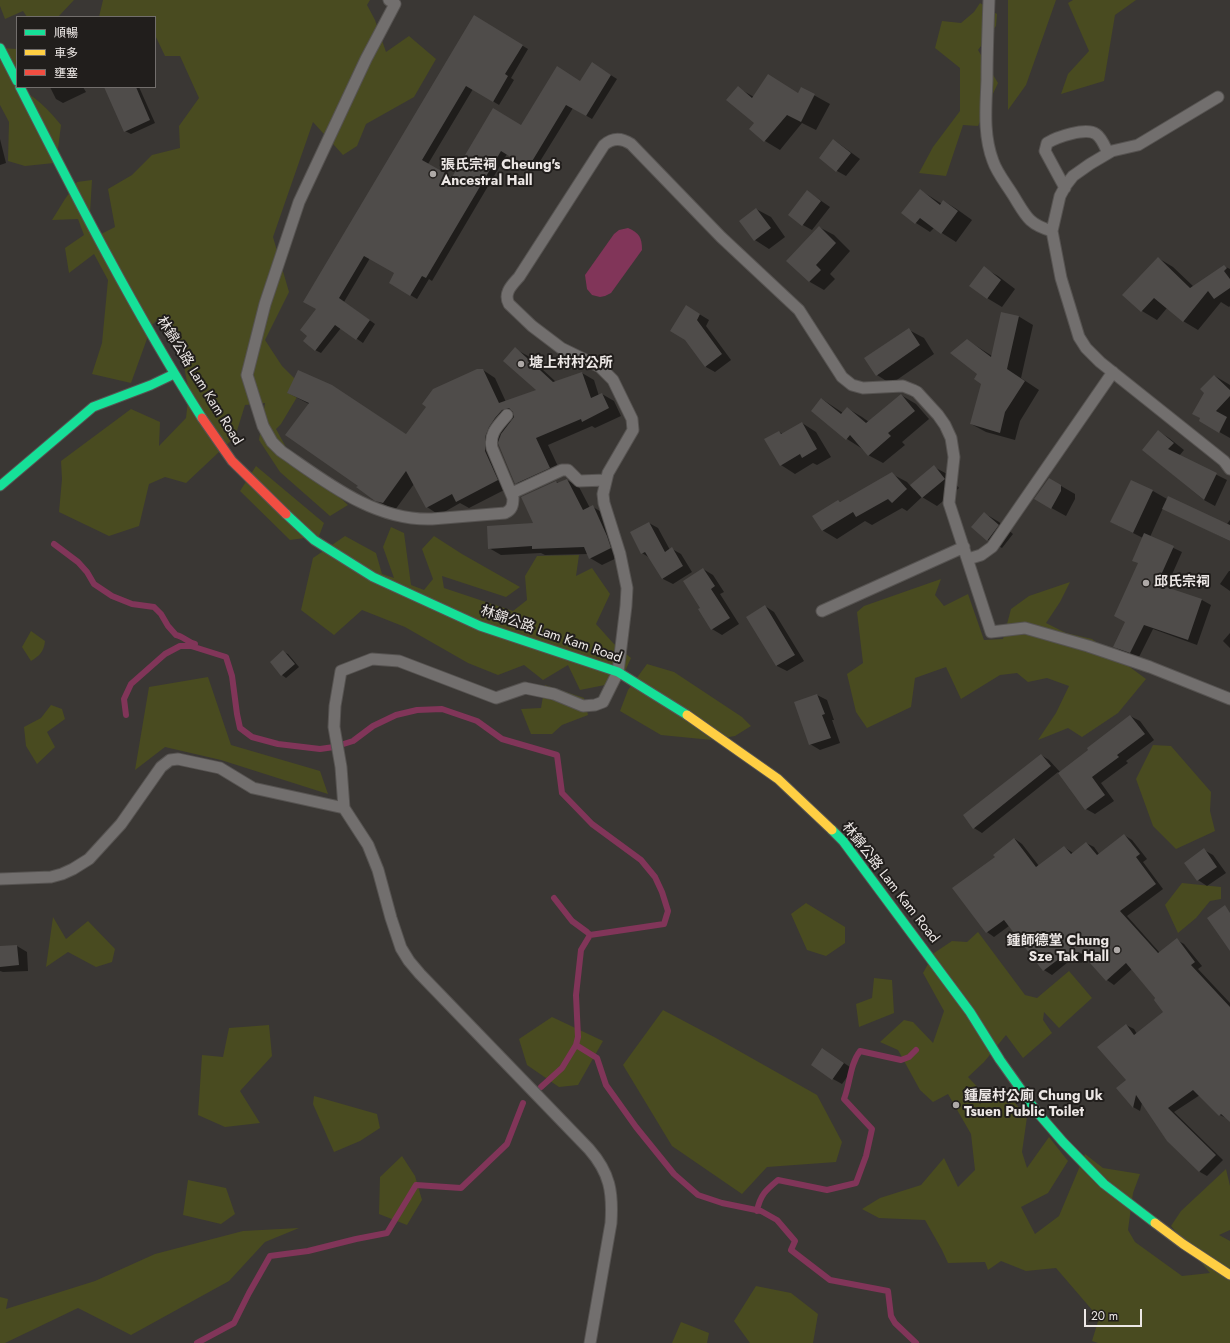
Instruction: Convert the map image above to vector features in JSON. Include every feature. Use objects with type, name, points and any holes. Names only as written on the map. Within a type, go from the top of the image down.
[{"type":"main road","points":[[0,48],[16,79]]},
{"type":"main road","name":"林錦公路 Lam Kam Road","points":[[21,88],[97,236],[174,374],[205,423],[232,461],[268,497],[314,540],[373,577],[480,626],[618,672],[694,720],[778,779],[843,841],[970,1012],[1000,1060],[1037,1112],[1063,1142],[1104,1184],[1183,1244],[1230,1275]]},
{"type":"main road","points":[[0,486],[93,406],[174,374]]},
{"type":"lane","points":[[389,0],[395,4],[366,59],[299,202],[265,304],[247,375],[262,426],[272,442],[281,451],[343,493],[376,508],[396,515],[422,519],[505,513],[510,511],[512,507],[512,493],[492,448],[491,440],[496,428],[508,415]]},
{"type":"lane","points":[[989,0],[986,113],[987,139],[993,164],[1031,222],[1052,231]]},
{"type":"lane","points":[[1218,97],[1138,145],[1108,153],[1074,176],[1064,188],[1060,196],[1052,231],[1060,278],[1079,337],[1086,348],[1100,362],[1224,460],[1230,469]]},
{"type":"lane","points":[[1064,188],[1045,151],[1047,143],[1076,133],[1089,132],[1095,133],[1099,137],[1108,153]]},
{"type":"lane","points":[[590,1343],[611,1223],[611,1192],[605,1170],[589,1150],[420,974],[409,961],[401,948],[378,870],[368,845],[344,808],[341,767],[334,728],[335,706],[341,670],[372,660],[399,661],[496,698],[525,688],[554,694],[583,706],[595,705],[603,702],[618,672],[627,588],[620,554],[604,503],[603,494],[608,473],[633,430],[632,419],[613,380],[600,367],[561,348],[532,326],[509,304],[507,294],[508,289],[519,277],[604,145],[613,140],[620,139],[631,144],[721,237],[791,301],[805,318],[842,377],[847,382],[863,388],[884,388],[897,386],[907,387],[917,392],[938,415],[951,438],[954,457],[949,503],[992,632],[1025,628],[1088,646],[1150,667],[1230,699]]},
{"type":"lane","points":[[968,560],[981,555],[992,547],[1113,372]]},
{"type":"lane","points":[[512,493],[562,470],[568,470],[579,481],[606,480]]},
{"type":"lane","points":[[822,611],[964,547]]},
{"type":"lane","points":[[0,879],[51,877],[73,869],[89,859],[121,824],[160,767],[170,760],[178,759],[220,768],[253,788],[344,808]]},
{"type":"green space","points":[[0,0],[74,0],[59,16],[26,16],[23,11],[5,19],[0,6]]},
{"type":"green space","points":[[103,0],[370,0],[367,5],[375,20],[386,52],[409,36],[436,59],[414,97],[366,124],[357,146],[343,155],[313,122],[273,237],[289,292],[265,340],[282,366],[303,387],[281,424],[276,429],[287,449],[348,505],[330,516],[280,472],[259,440],[265,403],[245,405],[235,437],[186,483],[165,477],[149,484],[139,526],[109,536],[59,512],[62,479],[61,461],[131,409],[160,422],[159,446],[186,418],[189,391],[183,362],[158,319],[152,325],[131,383],[92,374],[102,343],[108,280],[94,254],[69,273],[65,248],[84,235],[78,219],[52,220],[77,182],[92,180],[90,213],[101,234],[115,227],[108,189],[132,175],[152,155],[180,148],[179,126],[199,98],[180,56],[165,56],[156,37],[156,16],[99,16]]},
{"type":"green space","points":[[1008,0],[1056,0],[1026,85],[1008,110]]},
{"type":"green space","points":[[1073,0],[1136,0],[1115,15],[1104,81],[1061,94],[1068,74],[1089,51],[1068,3]]},
{"type":"green space","points":[[980,3],[997,14],[996,26],[978,50],[998,83],[978,126],[963,125],[946,176],[919,173],[933,147],[960,111],[960,68],[935,48],[942,21],[961,23],[974,12]]},
{"type":"green space","points":[[0,48],[16,49],[16,88],[30,95],[41,104],[61,125],[58,149],[54,163],[25,166],[8,161],[9,122],[0,105]]},
{"type":"green space","points":[[256,466],[324,523],[319,536],[290,540],[240,491]]},
{"type":"green space","points":[[391,527],[404,533],[411,585],[424,590],[433,579],[422,549],[434,536],[462,554],[520,587],[506,597],[442,576],[444,588],[513,611],[527,600],[525,576],[537,556],[579,555],[576,576],[592,568],[610,594],[596,624],[613,643],[631,658],[620,682],[580,690],[568,665],[543,680],[524,665],[498,675],[468,663],[405,627],[362,610],[334,635],[301,610],[313,558],[345,536],[376,553],[382,574],[394,578],[383,547]]},
{"type":"green space","points":[[941,579],[935,595],[944,606],[968,594],[984,640],[1003,639],[1011,609],[1029,596],[1070,582],[1060,602],[1046,623],[1066,633],[1092,639],[1146,679],[1118,713],[1082,737],[1068,728],[1038,740],[1056,713],[1069,686],[1047,678],[1028,682],[1017,673],[1000,675],[961,699],[946,667],[915,678],[911,707],[867,728],[856,712],[847,674],[863,663],[857,612],[864,606]]},
{"type":"green space","points":[[31,631],[45,641],[44,648],[41,653],[31,661],[22,647]]},
{"type":"green space","points":[[647,664],[674,672],[742,717],[751,726],[735,736],[712,740],[661,735],[620,711],[628,690]]},
{"type":"green space","points":[[208,677],[231,745],[320,771],[328,794],[221,760],[165,747],[135,770],[149,687]]},
{"type":"green space","points":[[545,685],[584,698],[588,715],[562,725],[552,734],[531,734],[521,709],[541,708]]},
{"type":"green space","points":[[51,705],[62,709],[65,719],[47,732],[55,747],[37,764],[26,746],[24,727],[41,718]]},
{"type":"green space","points":[[1153,745],[1171,746],[1211,792],[1210,811],[1215,831],[1176,849],[1153,826],[1136,779]]},
{"type":"green space","points":[[1182,883],[1221,887],[1221,899],[1210,901],[1196,918],[1178,933],[1165,905]]},
{"type":"green space","points":[[806,903],[845,927],[845,943],[826,956],[807,950],[791,914]]},
{"type":"green space","points":[[53,917],[66,939],[88,921],[115,949],[112,962],[96,967],[68,952],[46,967]]},
{"type":"green space","points":[[978,932],[1025,995],[1037,998],[1069,971],[1092,998],[1059,1028],[1044,1012],[1043,1020],[1052,1033],[1023,1058],[1006,1035],[984,1062],[968,1077],[983,1093],[1004,1090],[1027,1117],[1022,1152],[1027,1168],[1049,1137],[1068,1161],[1048,1193],[1021,1207],[1035,1234],[1059,1216],[1085,1154],[1103,1168],[1140,1174],[1133,1193],[1128,1230],[1135,1242],[1182,1276],[1210,1273],[1171,1226],[1181,1211],[1226,1169],[1230,1186],[1230,1230],[1219,1235],[1230,1241],[1230,1343],[1098,1343],[1092,1341],[1099,1318],[1056,1268],[1026,1271],[1001,1261],[988,1270],[985,1262],[948,1263],[925,1220],[879,1218],[862,1209],[880,1198],[921,1185],[944,1158],[958,1187],[975,1170],[971,1134],[948,1094],[933,1102],[920,1090],[898,1050],[880,1042],[904,1020],[913,1022],[933,1043],[944,1011],[923,973],[934,953],[952,941],[967,942]]},
{"type":"green space","points":[[874,978],[892,980],[894,1013],[859,1027],[856,1004],[872,998]]},
{"type":"green space","points":[[663,1010],[817,1095],[842,1142],[836,1162],[767,1167],[742,1194],[672,1146],[623,1065]]},
{"type":"green space","points":[[552,1017],[603,1041],[578,1085],[559,1087],[527,1065],[519,1039]]},
{"type":"green space","points":[[269,1025],[272,1056],[240,1091],[260,1123],[225,1127],[198,1115],[202,1055],[223,1057],[229,1028]]},
{"type":"green space","points":[[314,1096],[377,1114],[380,1128],[360,1141],[334,1152],[313,1104]]},
{"type":"green space","points":[[402,1156],[415,1176],[422,1200],[407,1225],[379,1214],[380,1177]]},
{"type":"green space","points":[[188,1180],[226,1188],[235,1214],[221,1224],[183,1215]]},
{"type":"green space","points":[[299,1228],[265,1242],[229,1281],[131,1335],[78,1308],[5,1343],[0,1343],[0,1297],[8,1299],[6,1309],[95,1281],[155,1254],[243,1231]]},
{"type":"green space","points":[[756,1286],[791,1293],[818,1314],[813,1343],[750,1343],[734,1321]]},
{"type":"green space","points":[[681,1322],[709,1333],[707,1343],[672,1343]]},
{"type":"shaded area","points":[[628,228],[639,236],[642,250],[611,293],[600,297],[592,295],[587,289],[585,275],[614,234],[619,230]]},
{"type":"building","points":[[474,15],[523,45],[505,74],[508,76],[493,102],[466,86],[422,160],[452,177],[493,108],[521,125],[557,66],[580,81],[592,62],[611,75],[586,116],[566,105],[528,168],[501,151],[426,278],[422,276],[410,296],[389,283],[394,273],[364,256],[339,298],[370,320],[356,340],[335,325],[315,351],[303,341],[307,336],[300,330],[316,309],[303,302]]},
{"type":"building","points":[[768,74],[798,93],[801,87],[815,94],[801,122],[787,115],[764,142],[749,129],[754,123],[726,100],[738,86],[752,98]]},
{"type":"building","points":[[104,88],[136,88],[150,120],[124,132]]},
{"type":"building","points":[[833,139],[851,153],[836,172],[819,158]]},
{"type":"building","points":[[920,189],[940,205],[943,200],[958,211],[941,234],[920,218],[915,224],[901,213]]},
{"type":"building","points":[[807,190],[821,201],[802,226],[788,215]]},
{"type":"building","points":[[756,208],[771,228],[754,241],[739,221]]},
{"type":"building","points":[[819,226],[836,243],[816,265],[821,270],[809,282],[786,261]]},
{"type":"building","points":[[1158,257],[1190,288],[1224,265],[1227,268],[1224,271],[1230,279],[1230,288],[1214,299],[1208,291],[1183,322],[1154,298],[1141,312],[1122,295]]},
{"type":"building","points":[[984,266],[1001,280],[987,299],[969,286]]},
{"type":"building","points":[[686,305],[700,314],[697,320],[722,354],[705,367],[685,340],[670,331]]},
{"type":"building","points":[[1001,312],[1019,316],[1007,369],[1025,381],[1005,412],[1000,433],[970,424],[981,384],[974,379],[977,374],[950,353],[967,339],[991,357]]},
{"type":"building","points":[[909,328],[920,345],[876,376],[864,358]]},
{"type":"building","points":[[515,347],[553,382],[582,372],[591,398],[602,393],[609,408],[582,422],[581,419],[536,438],[550,468],[515,484],[498,443],[501,434],[514,417],[513,412],[509,408],[502,410],[495,418],[485,437],[485,451],[498,480],[456,502],[452,494],[426,508],[406,471],[383,503],[375,501],[356,487],[358,486],[285,435],[309,403],[287,393],[298,370],[332,385],[406,434],[426,407],[422,404],[433,389],[477,369],[483,369],[499,403],[536,390],[503,361]]},
{"type":"building","points":[[1214,375],[1230,390],[1230,396],[1216,411],[1227,417],[1219,433],[1199,421],[1200,418],[1192,414],[1204,393],[1200,389]]},
{"type":"building","points":[[901,394],[915,411],[888,433],[891,436],[868,456],[850,435],[846,440],[811,411],[821,398],[841,414],[847,407],[866,423]]},
{"type":"building","points":[[802,422],[817,449],[802,458],[800,454],[780,466],[764,439],[779,431],[781,434]]},
{"type":"building","points":[[1158,430],[1174,443],[1168,449],[1217,473],[1204,500],[1142,450]]},
{"type":"building","points":[[934,465],[945,479],[922,498],[910,485]]},
{"type":"building","points":[[892,472],[907,489],[892,503],[888,499],[856,517],[853,512],[822,531],[812,516],[838,500],[840,502]]},
{"type":"building","points":[[1049,478],[1061,485],[1061,491],[1051,509],[1034,499]]},
{"type":"building","points":[[567,479],[583,510],[593,505],[611,548],[589,559],[584,547],[532,549],[532,546],[488,549],[487,526],[533,523],[521,497],[556,481],[557,483]]},
{"type":"building","points":[[1131,480],[1153,490],[1133,533],[1110,522]]},
{"type":"building","points":[[1168,496],[1230,525],[1230,541],[1162,509]]},
{"type":"building","points":[[984,512],[999,525],[987,541],[971,527]]},
{"type":"building","points":[[649,522],[665,552],[672,547],[683,566],[662,579],[645,552],[641,554],[630,532]]},
{"type":"building","points":[[1144,533],[1174,546],[1157,584],[1202,599],[1188,640],[1144,625],[1130,653],[1113,647],[1125,622],[1114,616],[1138,563],[1132,561]]},
{"type":"building","points":[[703,568],[715,586],[711,589],[730,618],[711,630],[698,609],[700,608],[683,581]]},
{"type":"building","points":[[765,605],[795,655],[776,666],[746,617]]},
{"type":"building","points":[[283,650],[295,664],[281,676],[270,662]]},
{"type":"building","points":[[817,694],[825,714],[822,715],[831,738],[809,745],[794,702]]},
{"type":"building","points":[[1130,715],[1145,734],[1117,755],[1119,757],[1092,777],[1105,795],[1085,810],[1058,773],[1088,750],[1087,748]]},
{"type":"building","points":[[1041,754],[1051,766],[973,829],[963,815]]},
{"type":"building","points":[[1124,834],[1140,854],[1136,857],[1156,884],[1120,911],[1158,953],[1177,938],[1195,962],[1191,965],[1230,1007],[1230,1122],[1221,1114],[1219,1116],[1193,1090],[1168,1108],[1216,1155],[1199,1172],[1167,1141],[1136,1095],[1133,1108],[1116,1088],[1126,1080],[1097,1047],[1126,1024],[1134,1035],[1163,1012],[1154,1000],[1155,998],[1126,963],[1106,981],[1081,953],[1073,959],[1068,952],[1043,971],[1004,920],[986,933],[952,888],[995,857],[993,855],[1014,838],[1036,867],[1064,846],[1071,854],[1086,842],[1097,855]]},
{"type":"building","points":[[1204,848],[1217,867],[1197,881],[1184,863]]},
{"type":"building","points":[[1225,905],[1230,913],[1230,951],[1207,918]]},
{"type":"building","points":[[17,945],[19,965],[0,967],[0,946]]},
{"type":"building","points":[[822,1048],[844,1063],[832,1080],[811,1065]]},
{"type":"waterway","points":[[54,544],[78,562],[87,572],[94,584],[112,596],[132,604],[154,607],[176,635],[195,644]]},
{"type":"waterway","points":[[126,715],[124,699],[131,684],[165,654],[180,646],[191,646],[226,657],[232,676],[240,728],[252,737],[278,744],[320,749],[334,747],[353,741],[373,726],[396,715],[417,710],[442,709],[477,721],[502,739],[557,755],[562,793],[592,824],[641,860],[655,877],[668,911],[664,924],[590,935],[581,950],[576,995],[578,1037],[576,1045],[562,1068],[541,1087]]},
{"type":"waterway","points":[[554,898],[572,921],[590,935]]},
{"type":"waterway","points":[[576,1045],[597,1058],[606,1085],[636,1127],[674,1174],[698,1195],[722,1203],[761,1211],[777,1220],[795,1241],[791,1250],[830,1280],[888,1291],[891,1316],[895,1323],[916,1343]]},
{"type":"waterway","points":[[757,1211],[764,1193],[778,1180],[827,1190],[856,1183],[866,1156],[872,1129],[844,1099],[854,1062],[860,1051],[901,1060],[909,1057],[916,1050]]},
{"type":"waterway","points":[[197,1343],[234,1323],[270,1256],[308,1251],[387,1233],[416,1185],[461,1188],[507,1144],[523,1103]]},
{"type":"traffic: fast","points":[[0,48],[16,79]]},
{"type":"traffic: fast","points":[[21,88],[130,296],[177,378],[202,418]]},
{"type":"traffic: fast","points":[[0,486],[93,407],[151,385],[174,374]]},
{"type":"traffic: fast","points":[[286,514],[314,540],[373,577],[480,626],[618,672],[687,715]]},
{"type":"traffic: fast","points":[[832,830],[843,841],[970,1012],[1000,1060],[1037,1112],[1063,1142],[1104,1184],[1155,1223]]},
{"type":"traffic: slow","points":[[687,715],[778,779],[832,830]]},
{"type":"traffic: slow","points":[[1155,1223],[1183,1244],[1230,1275]]},
{"type":"traffic: jam","points":[[202,418],[232,461],[286,514]]},
{"type":"place","name":"張氏宗祠 Cheung's Ancestral Hall","points":[[433,174]]},
{"type":"place","name":"塘上村村公所","points":[[521,364]]},
{"type":"place","name":"邱氏宗祠","points":[[1146,583]]},
{"type":"place","name":"鍾師德堂 Chung Sze Tak Hall","points":[[1117,950]]},
{"type":"place","name":"鍾屋村公廁 Chung Uk Tsuen Public Toilet","points":[[956,1105]]}]
